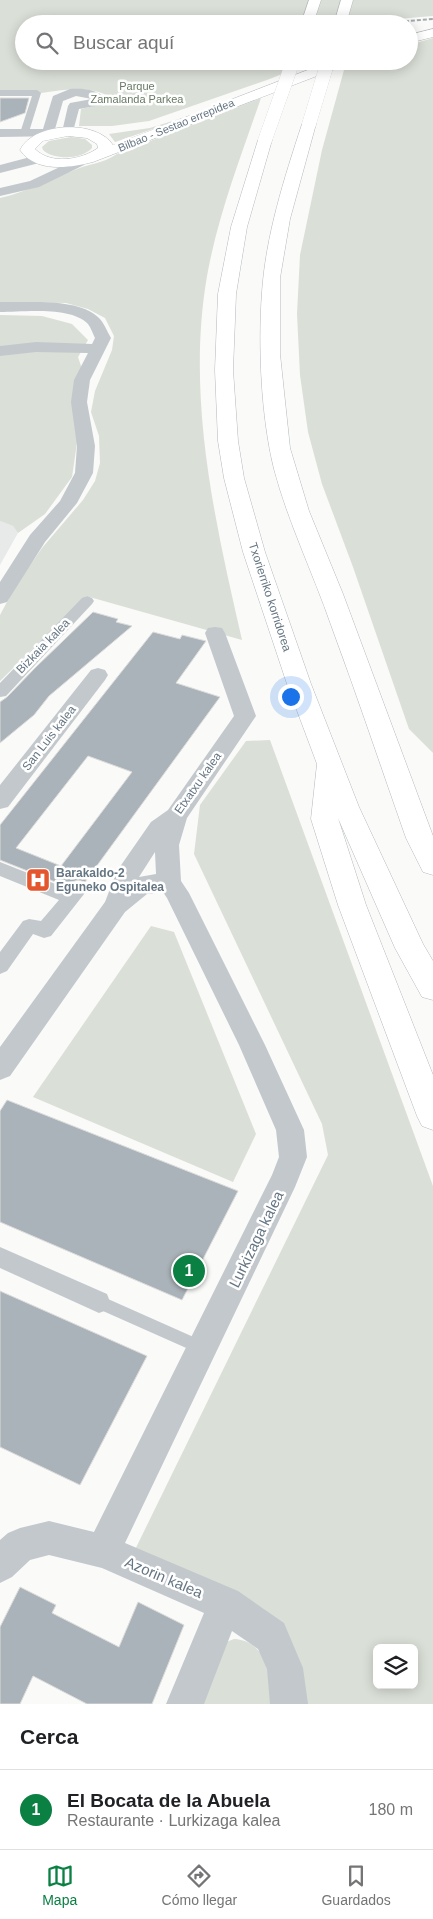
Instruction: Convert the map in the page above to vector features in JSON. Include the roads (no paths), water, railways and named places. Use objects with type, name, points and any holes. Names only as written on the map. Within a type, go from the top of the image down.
[{"type":"main road","points":[[310,15],[315,0]]},
{"type":"main road","points":[[343,15],[347,0]]},
{"type":"main road","points":[[418,36],[433,33]]},
{"type":"main road","name":"Txorierriko korridorea","points":[[290,70],[252,181],[239,227],[227,294],[224,370],[228,441],[240,502],[254,552],[299,684],[346,807],[410,948],[433,988]]},
{"type":"main road","name":"Bilbao - Sestao errepidea","points":[[34,157],[79,162],[319,70]]},
{"type":"main road","points":[[325,70],[284,209],[272,278],[271,346],[275,408],[286,476],[318,564],[337,609],[382,738],[420,838],[433,865]]},
{"type":"main road","name":"Bilbao - Sestao errepidea","points":[[133,127],[150,125],[252,95]]},
{"type":"main road","name":"Bilbao - Sestao errepidea","points":[[59,133],[108,130]]},
{"type":"main road","points":[[34,157],[27,150],[28,144],[59,133],[91,134],[104,141],[105,150],[100,155]]},
{"type":"main road","points":[[382,738],[433,821]]},
{"type":"main road","points":[[328,760],[324,819],[352,905],[433,1116]]},
{"type":"street","points":[[0,93],[37,93],[25,133]]},
{"type":"street","points":[[0,133],[59,133]]},
{"type":"street","points":[[0,138],[59,133]]},
{"type":"street","points":[[0,169],[34,157],[44,179]]},
{"type":"street","points":[[0,192],[34,184],[79,162]]},
{"type":"street","points":[[0,307],[50,307],[78,313],[92,320],[103,338],[82,380],[79,402],[86,446],[84,473],[68,503],[37,539],[0,598]]},
{"type":"street","points":[[0,351],[36,347],[98,349]]},
{"type":"street","name":"Bizkaia kalea","points":[[0,692],[87,601]]},
{"type":"street","name":"Etxatxu kalea","points":[[0,1068],[116,905],[126,877],[159,828],[176,816],[245,716],[215,633]]},
{"type":"street","name":"San Luis kalea","points":[[0,801],[98,675]]},
{"type":"street","points":[[116,905],[133,889],[145,883],[169,883],[168,845],[176,816]]},
{"type":"street","points":[[0,869],[62,894],[79,890],[44,931],[40,928],[29,926],[0,966]]},
{"type":"street","name":"Lurkizaga kalea","points":[[103,1551],[203,1349],[285,1178],[293,1157],[290,1130],[177,893],[169,883]]},
{"type":"street","points":[[0,1257],[99,1302]]},
{"type":"street","points":[[0,1565],[20,1544],[49,1538],[103,1551]]},
{"type":"street","name":"Azorin kalea","points":[[103,1551],[225,1604],[271,1636],[285,1668],[289,1704]]},
{"type":"street","points":[[185,1704],[225,1604]]},
{"type":"lane","points":[[99,1302],[203,1349]]},
{"type":"railway","points":[[418,20],[433,19]]},
{"type":"place","name":"Barakaldo-2 Eguneko Ospitalea","points":[[38,880]]},
{"type":"place","name":"El Bocata de la Abuela","points":[[189,1271]]},
{"type":"park label","name":"Parque Zamalanda Parkea","points":[[137,92]]}]
